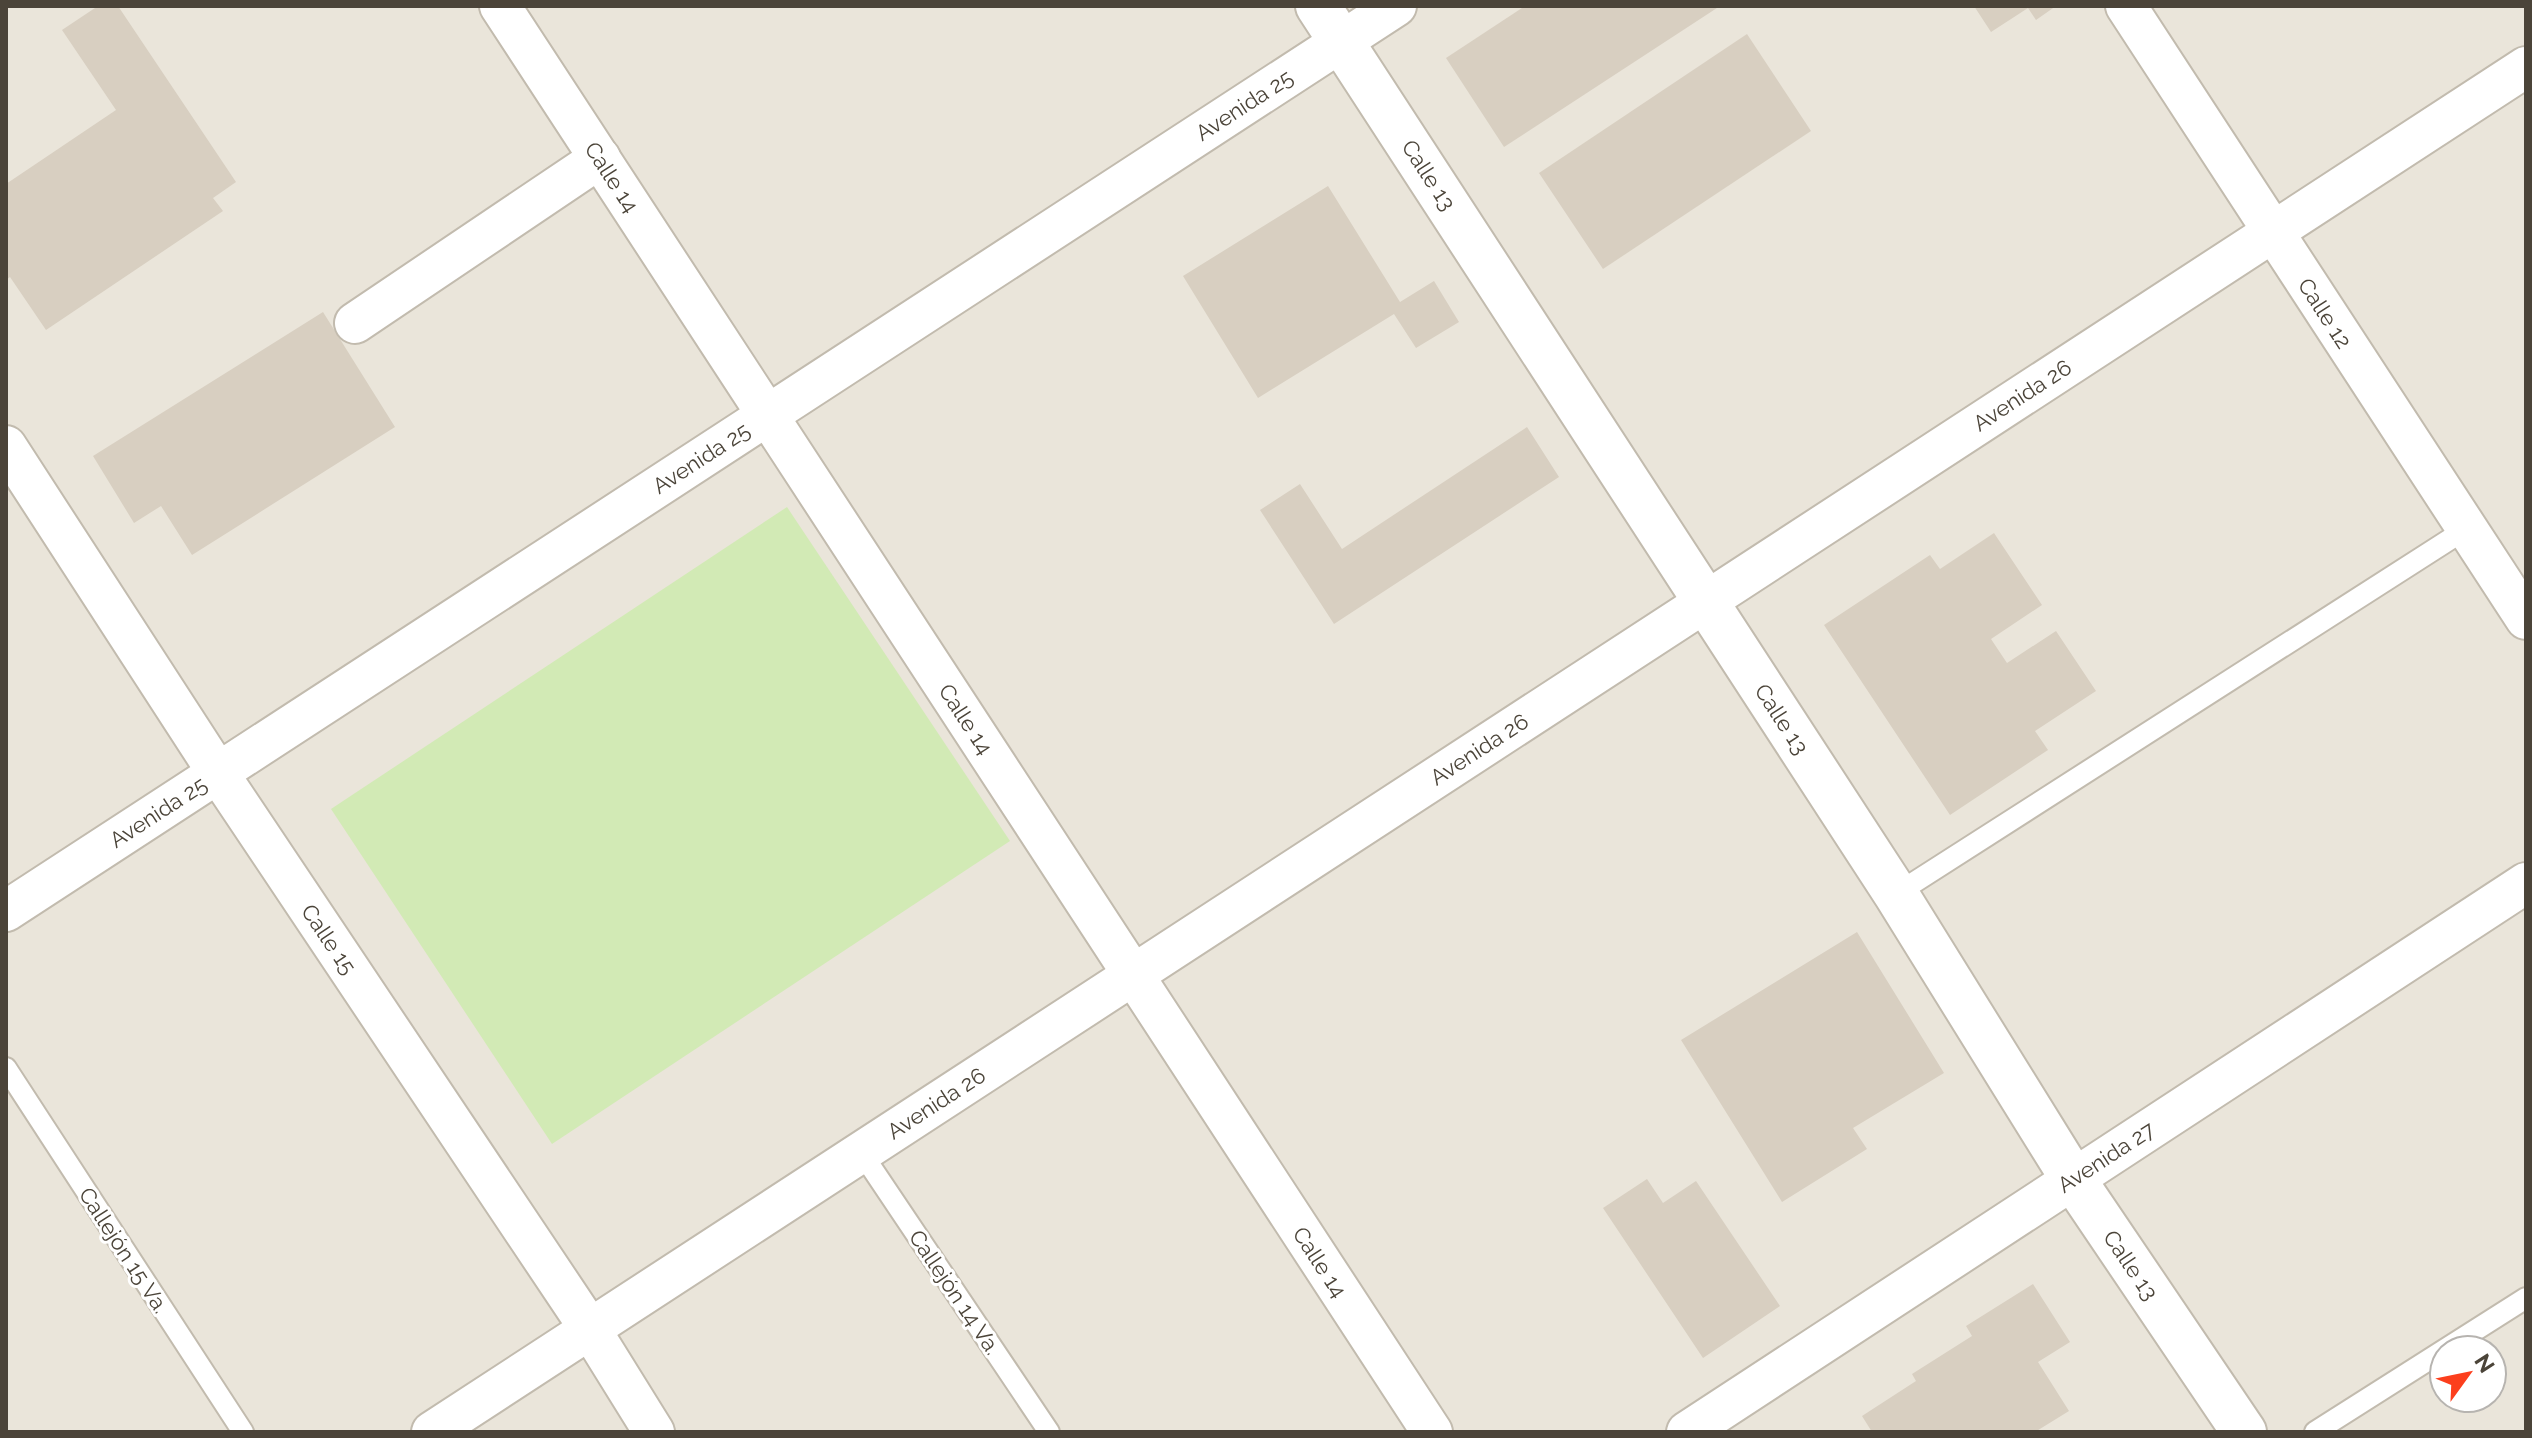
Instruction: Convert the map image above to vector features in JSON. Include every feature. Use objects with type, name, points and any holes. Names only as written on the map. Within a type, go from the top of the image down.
[{"type":"street","name":"Calle 14","points":[[500,6],[1432,1432]]},
{"type":"street","name":"Avenida 25","points":[[6,911],[767,415],[1330,24],[1396,6]]},
{"type":"street","name":"Calle 12","points":[[2126,6],[2526,619]]},
{"type":"street","name":"Calle 13","points":[[1330,24],[1896,894],[2073,1179],[2244,1432]]},
{"type":"street","name":"Avenida 26","points":[[432,1432],[2526,67]]},
{"type":"street","points":[[355,323],[600,158]]},
{"type":"street","name":"Calle 15","points":[[6,446],[218,773],[590,1329],[654,1432]]},
{"type":"street","name":"Avenida 27","points":[[1687,1432],[2526,883]]},
{"type":"lane","points":[[1896,894],[2466,529]]},
{"type":"lane","name":"Callejón 15 Va.","points":[[6,1068],[243,1432]]},
{"type":"lane","name":"Callejón 14 Va.","points":[[861,1152],[1049,1432]]},
{"type":"lane","points":[[2315,1432],[2526,1298]]},
{"type":"shaded area","points":[[6,6],[2526,6],[2526,1432],[6,1432]]},
{"type":"green space","points":[[787,507],[1010,841],[552,1144],[331,809]]},
{"type":"building","points":[[98,6],[118,6],[236,182],[213,198],[223,211],[46,330],[10,277],[6,280],[6,184],[116,110],[62,30]]},
{"type":"building","points":[[1525,6],[1720,6],[1504,147],[1446,58]]},
{"type":"building","points":[[1974,6],[2056,6],[2036,20],[2028,8],[1991,32]]},
{"type":"building","points":[[1747,34],[1811,131],[1603,269],[1539,173]]},
{"type":"building","points":[[1328,186],[1400,302],[1434,281],[1459,322],[1416,348],[1394,314],[1258,398],[1183,276]]},
{"type":"building","points":[[323,312],[395,427],[192,555],[161,506],[134,523],[93,456]]},
{"type":"building","points":[[1527,427],[1559,477],[1334,624],[1260,510],[1300,484],[1342,549]]},
{"type":"building","points":[[1994,533],[2042,605],[1991,639],[2007,663],[2056,631],[2096,691],[2035,731],[2048,750],[1950,815],[1824,625],[1930,555],[1940,569]]},
{"type":"building","points":[[1857,932],[1944,1073],[1853,1128],[1867,1149],[1782,1202],[1681,1040]]},
{"type":"building","points":[[1647,1179],[1663,1203],[1696,1181],[1780,1306],[1703,1358],[1603,1208]]},
{"type":"building","points":[[2033,1284],[2070,1342],[2038,1362],[2069,1411],[2035,1432],[1872,1432],[1862,1416],[1916,1381],[1912,1374],[1972,1336],[1966,1326]]}]
